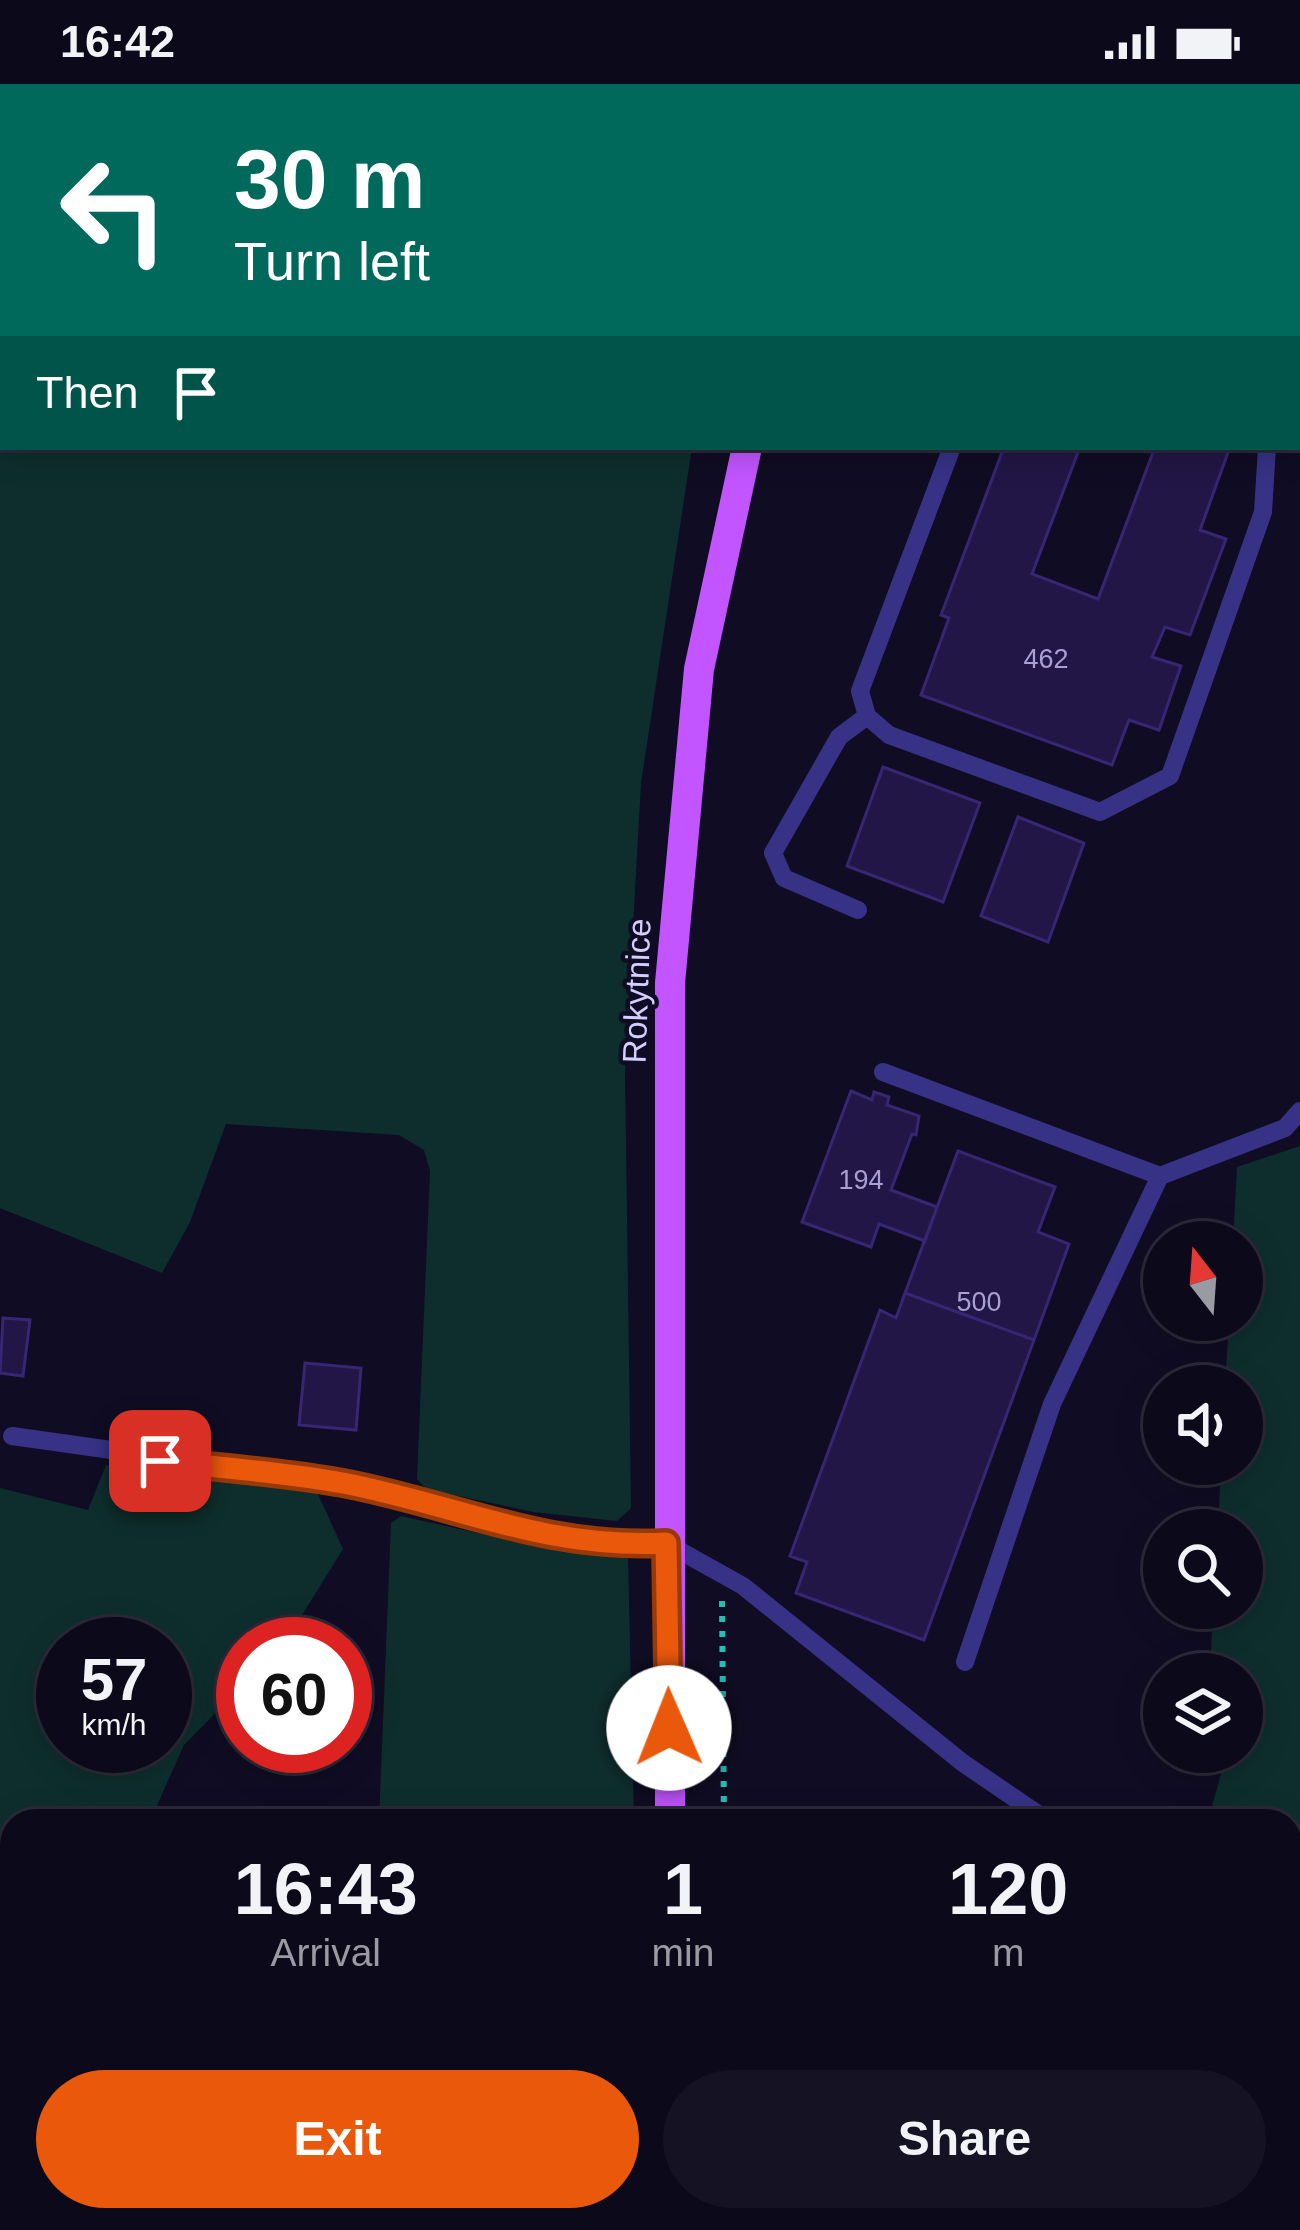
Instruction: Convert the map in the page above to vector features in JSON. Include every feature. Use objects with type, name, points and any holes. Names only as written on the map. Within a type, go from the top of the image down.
[{"type":"main road","name":"Rokytnice","points":[[670,1809],[666,1543],[670,983],[699,669],[746,450]]},
{"type":"lane","points":[[951,450],[860,691],[867,716],[889,735],[1100,812],[1170,776],[1263,512],[1268,450]]},
{"type":"lane","points":[[858,910],[784,878],[773,853],[839,737],[867,716]]},
{"type":"lane","points":[[884,1072],[1160,1177],[1285,1128],[1300,1111]]},
{"type":"lane","points":[[964,1662],[1052,1404],[1160,1177]]},
{"type":"lane","points":[[12,1436],[345,1484],[523,1533],[628,1545],[666,1543],[721,1574],[963,1763],[1030,1809]]},
{"type":"path","points":[[721,1574],[724,1809]]},
{"type":"green space","points":[[0,450],[692,450],[641,783],[625,1070],[631,1508],[617,1521],[533,1512],[427,1489],[417,1479],[430,1171],[424,1150],[399,1135],[226,1124],[190,1222],[162,1273],[0,1208]]},
{"type":"green space","points":[[1300,1146],[1300,1809],[1211,1809],[1221,1773],[1263,1773],[1263,1653],[1211,1651],[1212,1629],[1263,1629],[1263,1509],[1219,1509],[1220,1485],[1263,1485],[1263,1365],[1226,1365],[1228,1341],[1263,1341],[1263,1221],[1234,1221],[1237,1167]]},
{"type":"green space","points":[[106,1465],[317,1492],[343,1549],[301,1617],[216,1617],[216,1712],[192,1737],[192,1617],[36,1617],[36,1773],[171,1773],[155,1809],[0,1809],[0,1488],[88,1510]]},
{"type":"green space","points":[[401,1516],[531,1545],[628,1556],[634,1809],[379,1809],[391,1523]]},
{"type":"building","points":[[1003,450],[1079,450],[1032,574],[1098,599],[1154,450],[1229,450],[1200,530],[1226,539],[1190,635],[1165,627],[1152,657],[1181,666],[1159,730],[1129,720],[1112,765],[921,695],[949,618],[941,615]]},
{"type":"building","points":[[883,767],[980,803],[943,902],[847,866]]},
{"type":"building","points":[[1018,817],[1084,843],[1048,942],[981,916]]},
{"type":"building","points":[[851,1091],[872,1100],[874,1092],[889,1097],[887,1105],[919,1116],[916,1135],[912,1134],[891,1190],[937,1207],[925,1241],[879,1224],[871,1247],[802,1222]]},
{"type":"building","points":[[958,1151],[1055,1187],[1038,1232],[1069,1244],[1034,1340],[905,1293]]},
{"type":"building","points":[[905,1293],[1034,1340],[924,1640],[796,1593],[807,1562],[790,1556],[880,1310],[896,1318]]},
{"type":"building","points":[[3,1318],[30,1320],[23,1376],[0,1373]]},
{"type":"building","points":[[305,1363],[361,1368],[356,1430],[299,1425]]},
{"type":"route","points":[[160,1461],[345,1484],[523,1533],[628,1545],[666,1543],[669,1728]]}]
